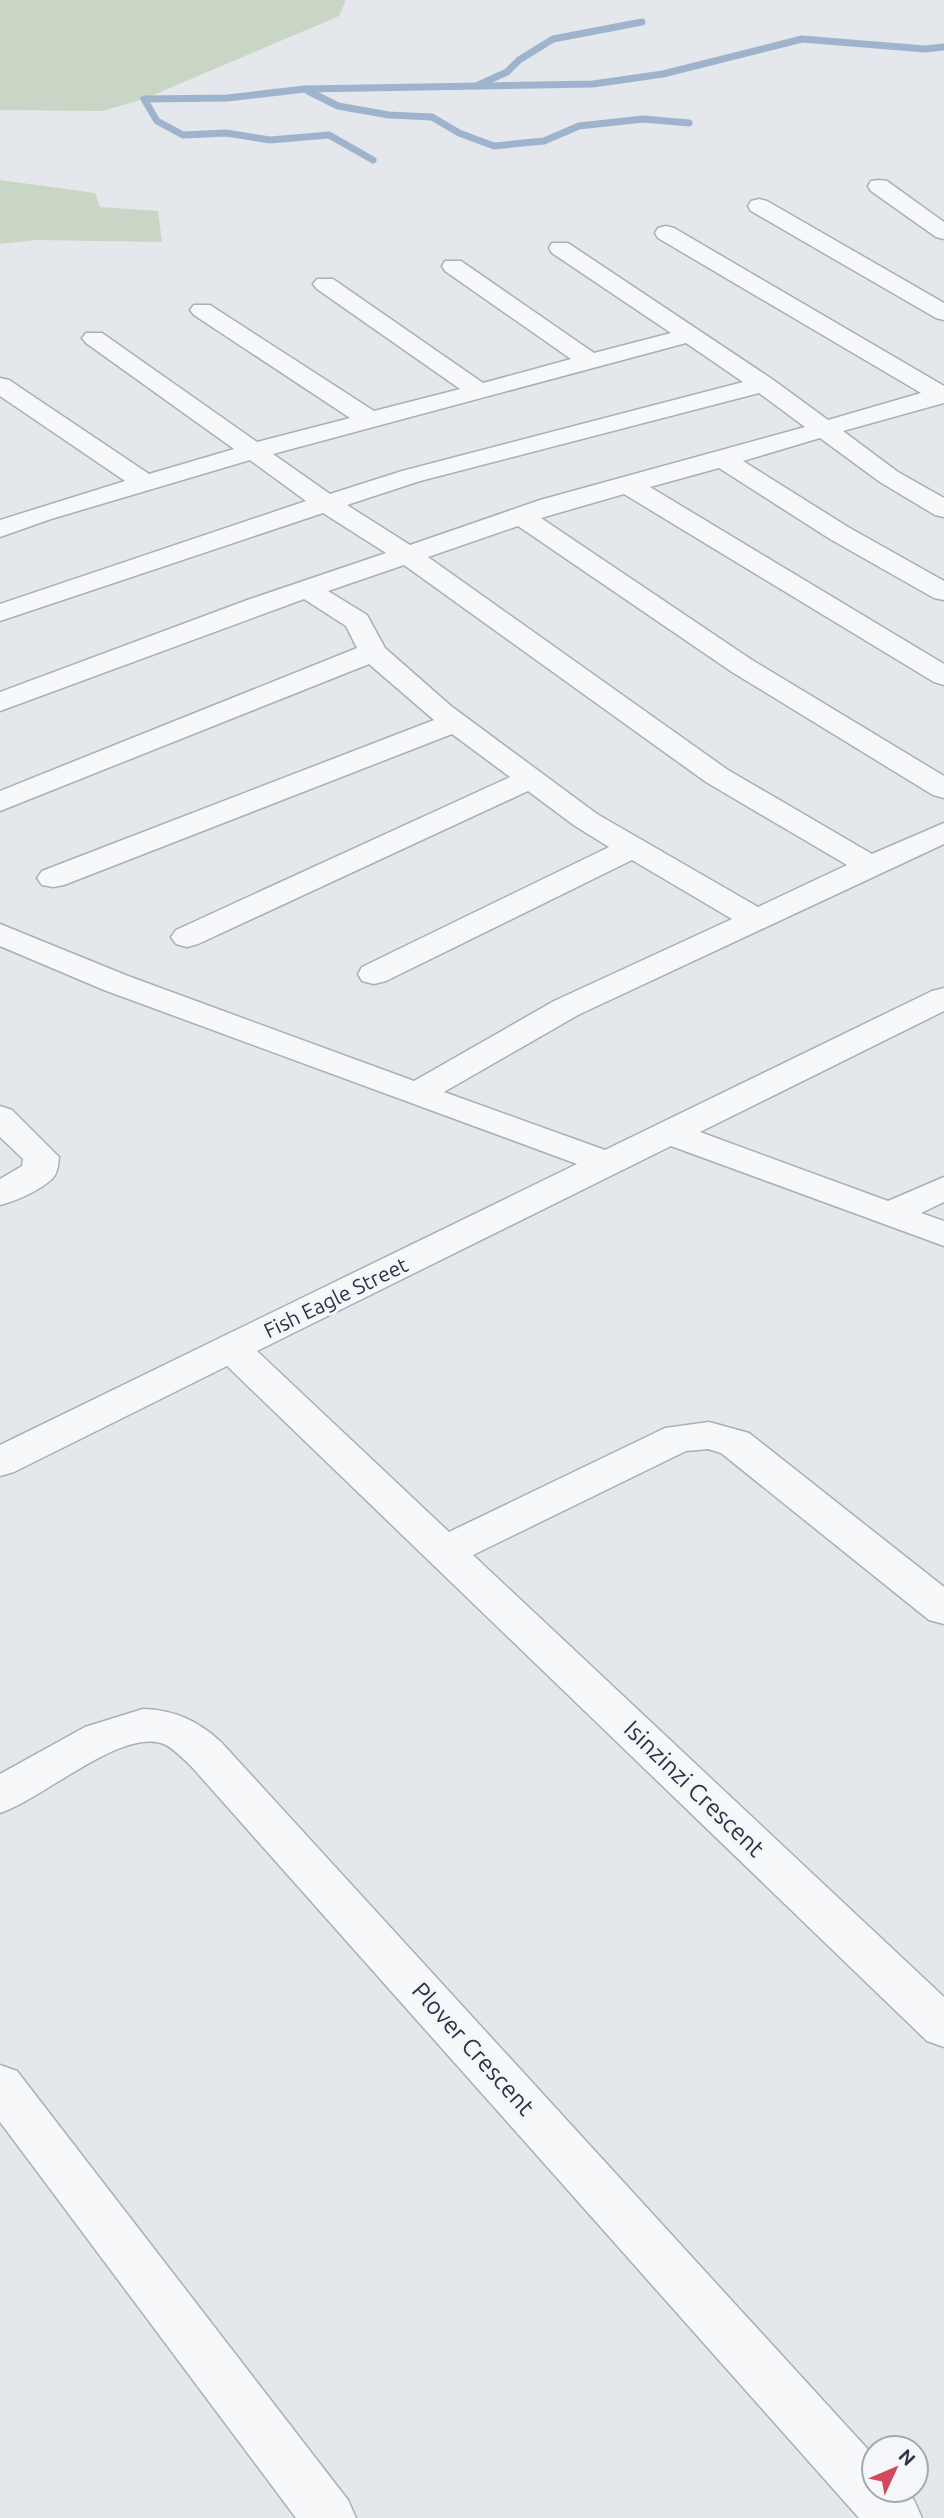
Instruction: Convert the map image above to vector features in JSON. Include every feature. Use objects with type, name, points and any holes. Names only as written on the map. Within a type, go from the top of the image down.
[{"type":"street","points":[[879,186],[944,232]]},
{"type":"street","points":[[759,206],[944,313]]},
{"type":"street","points":[[666,233],[943,395]]},
{"type":"street","points":[[560,248],[762,384],[889,477],[944,509]]},
{"type":"street","points":[[453,266],[591,362]]},
{"type":"street","points":[[325,284],[479,391]]},
{"type":"street","points":[[202,310],[371,420]]},
{"type":"street","points":[[0,529],[252,452],[690,335]]},
{"type":"street","points":[[94,338],[252,452],[408,555],[717,776],[871,866]]},
{"type":"street","points":[[0,614],[411,476],[762,384]]},
{"type":"street","points":[[0,385],[146,483]]},
{"type":"street","points":[[0,702],[147,646],[521,516],[943,395]]},
{"type":"street","points":[[722,459],[839,533],[944,592]]},
{"type":"street","points":[[628,485],[944,676]]},
{"type":"street","points":[[0,500],[26,519]]},
{"type":"street","points":[[521,516],[742,666],[944,789]]},
{"type":"street","points":[[307,589],[357,621],[373,652],[456,722],[586,820],[756,919]]},
{"type":"street","points":[[0,802],[373,652]]},
{"type":"street","points":[[53,878],[456,722]]},
{"type":"street","points":[[187,937],[531,779]]},
{"type":"street","points":[[417,1093],[566,1008],[944,832]]},
{"type":"street","points":[[374,974],[633,848]]},
{"type":"street","points":[[0,934],[116,983],[610,1164]]},
{"type":"street","name":"Fish Eagle Street","points":[[0,1462],[944,998]]},
{"type":"street","points":[[0,1118],[41,1157],[39,1171],[0,1194]]},
{"type":"street","points":[[672,1133],[944,1234]]},
{"type":"street","points":[[891,1213],[944,1188]]},
{"type":"street","name":"Isinzinzi Crescent","points":[[233,1349],[944,2027]]},
{"type":"street","points":[[445,1550],[679,1438],[709,1435],[736,1443],[944,1609]]},
{"type":"street","name":"Plover Crescent","points":[[0,1796],[104,1735],[134,1727],[159,1725],[183,1734],[206,1754],[895,2518]]},
{"type":"street","points":[[0,2085],[329,2518]]},
{"type":"green space","points":[[0,0],[346,0],[339,16],[144,99],[102,111],[0,110]]},
{"type":"green space","points":[[0,180],[95,193],[100,207],[158,211],[162,242],[35,240],[0,244]]},
{"type":"waterway","points":[[476,86],[507,72],[519,60],[553,39],[642,22]]},
{"type":"waterway","points":[[373,160],[329,135],[270,140],[226,133],[183,135],[157,121],[144,99],[227,98],[305,89],[593,84],[663,74],[802,39],[925,49],[944,47]]},
{"type":"waterway","points":[[308,91],[338,106],[389,115],[432,117],[459,133],[494,146],[544,141],[579,126],[643,119],[689,123]]}]
